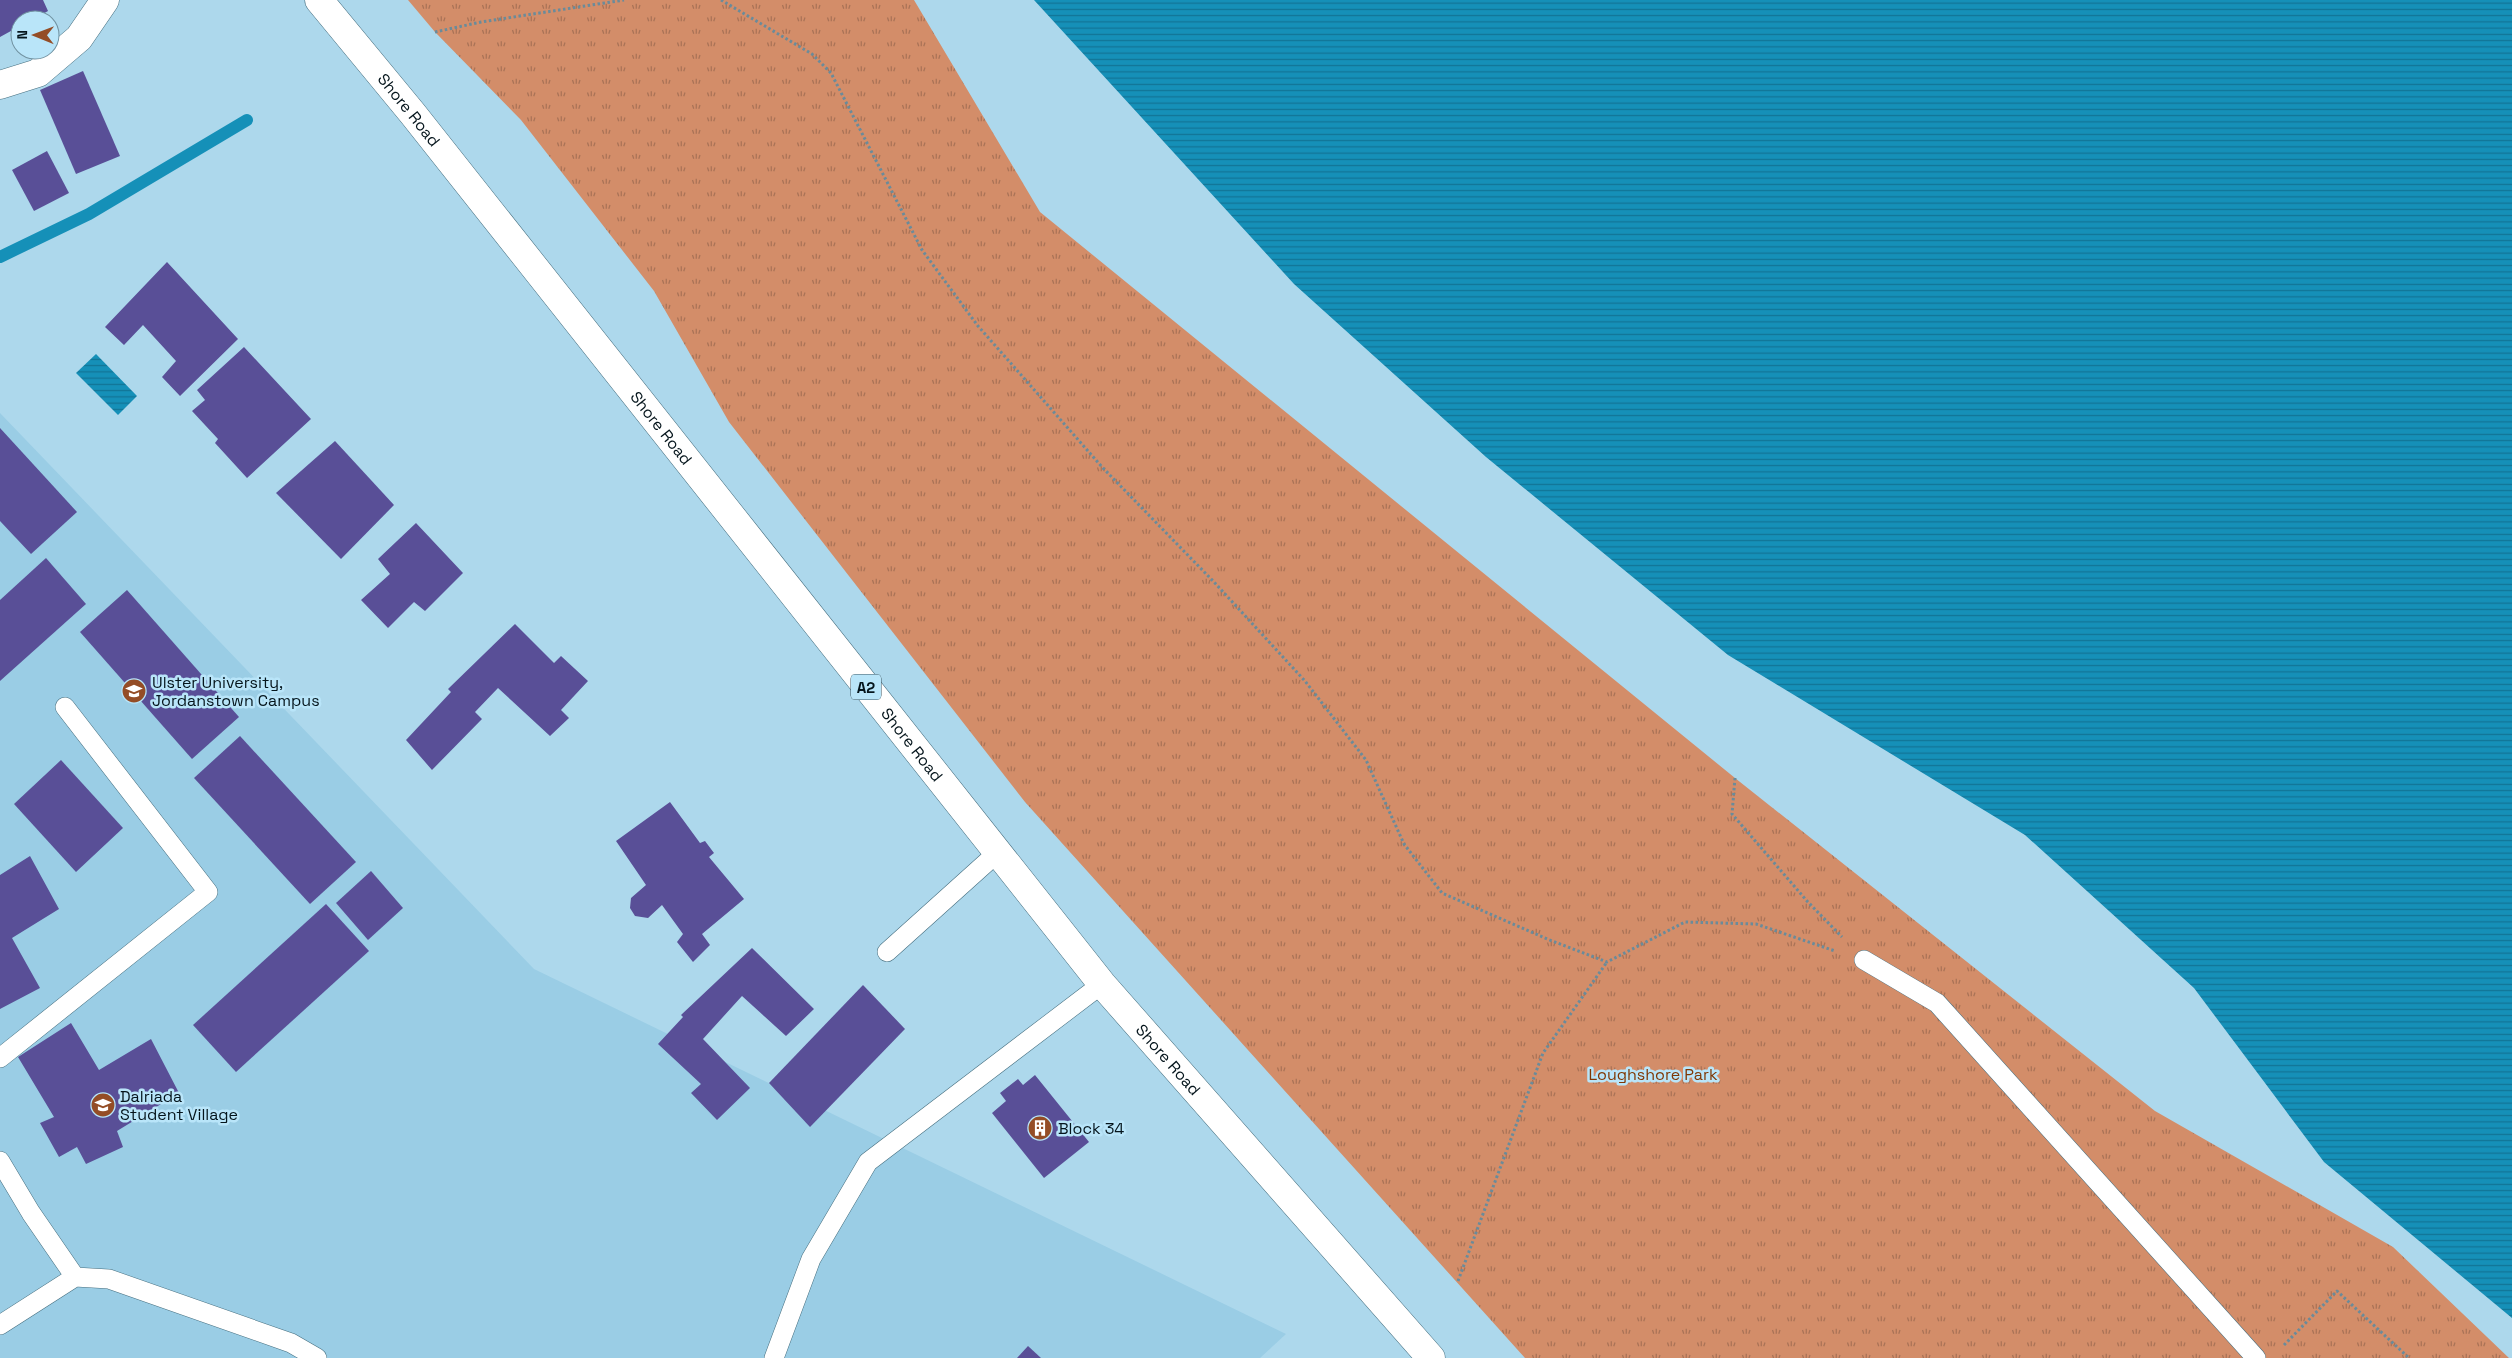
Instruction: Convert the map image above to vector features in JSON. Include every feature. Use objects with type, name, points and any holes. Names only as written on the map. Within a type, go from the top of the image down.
[{"type":"main road","points":[[0,85],[38,73],[80,38],[105,0]]},
{"type":"main road","name":"Shore Road","points":[[319,0],[419,122],[1102,984],[1431,1358]]},
{"type":"lane","points":[[0,1058],[208,892],[65,707]]},
{"type":"lane","points":[[887,952],[997,853]]},
{"type":"lane","points":[[1864,960],[1937,1003],[2256,1358]]},
{"type":"lane","points":[[774,1358],[811,1259],[868,1162],[1102,984]]},
{"type":"lane","points":[[0,1161],[31,1213],[75,1277]]},
{"type":"lane","points":[[0,1325],[75,1277],[109,1279],[291,1343],[317,1358]]},
{"type":"path","points":[[435,32],[481,22],[624,0]]},
{"type":"path","points":[[721,0],[812,54],[831,73],[922,250],[978,326],[1103,468],[1214,582],[1305,681],[1366,760],[1404,844],[1442,893],[1547,940],[1607,962]]},
{"type":"path","points":[[1735,778],[1732,814],[1807,901],[1864,960]]},
{"type":"path","points":[[1458,1282],[1543,1053],[1607,962],[1685,922],[1756,924],[1864,960]]},
{"type":"path","points":[[2278,1351],[2337,1291],[2409,1358]]},
{"type":"shaded area","name":"Ulster University, Jordanstown Campus","points":[[0,413],[534,969],[1286,1334],[1260,1358],[0,1358]]},
{"type":"green space","name":"Loughshore Park","points":[[408,0],[914,0],[1040,212],[1735,778],[2155,1111],[2393,1247],[2509,1358],[1525,1358],[1025,802],[729,422],[654,291],[521,120],[435,32]]},
{"type":"water","points":[[1034,0],[2512,0],[2512,1318],[2324,1162],[2194,988],[2025,835],[1728,655],[1486,457],[1294,284]]},
{"type":"water","points":[[96,354],[137,396],[118,415],[76,373]]},
{"type":"building","points":[[0,0],[43,0],[48,10],[10,10],[10,32],[0,37]]},
{"type":"building","points":[[83,71],[120,156],[76,174],[40,90]]},
{"type":"building","points":[[47,151],[69,193],[34,211],[12,170]]},
{"type":"building","points":[[167,262],[238,339],[180,396],[162,377],[176,361],[143,325],[124,345],[105,327]]},
{"type":"building","points":[[244,347],[311,419],[247,478],[215,443],[218,439],[192,411],[205,400],[197,390]]},
{"type":"building","points":[[0,428],[77,512],[31,554],[0,521]]},
{"type":"building","points":[[335,441],[394,505],[341,559],[276,493]]},
{"type":"building","points":[[416,523],[463,573],[425,611],[414,602],[388,628],[361,600],[390,574],[378,559]]},
{"type":"building","points":[[46,558],[86,604],[0,681],[0,600]]},
{"type":"building","points":[[127,590],[239,717],[192,759],[80,632]]},
{"type":"building","points":[[515,624],[554,663],[561,656],[588,681],[561,710],[569,718],[550,736],[498,688],[475,712],[482,719],[432,770],[406,740],[451,692],[448,689]]},
{"type":"building","points":[[240,736],[356,862],[310,904],[194,778]]},
{"type":"building","points":[[61,760],[123,828],[76,872],[14,804]]},
{"type":"building","points":[[670,802],[700,843],[705,841],[714,853],[709,857],[744,899],[702,934],[710,945],[693,962],[677,942],[683,934],[662,905],[648,918],[635,916],[630,908],[631,898],[646,885],[616,841]]},
{"type":"building","points":[[30,856],[59,909],[12,938],[40,988],[0,1009],[0,875]]},
{"type":"building","points":[[371,871],[403,908],[368,940],[336,903]]},
{"type":"building","name":"Dalriada Student Village","points":[[326,904],[369,951],[236,1072],[193,1025]]},
{"type":"building","points":[[752,948],[814,1009],[786,1036],[742,996],[703,1039],[750,1088],[717,1120],[691,1093],[701,1084],[658,1044],[683,1017],[681,1015]]},
{"type":"building","points":[[863,985],[905,1029],[810,1127],[769,1083]]},
{"type":"building","name":"Dalriada Student Village","points":[[71,1023],[99,1070],[151,1039],[179,1093],[117,1131],[123,1147],[86,1164],[77,1147],[59,1157],[40,1123],[54,1117],[18,1057]]},
{"type":"building","name":"Block 34","points":[[1035,1075],[1089,1142],[1044,1178],[992,1113],[1006,1101],[1000,1093],[1018,1079],[1023,1085]]},
{"type":"building","points":[[1028,1346],[1041,1358],[1017,1358]]},
{"type":"waterway","points":[[0,257],[89,214],[247,120]]},
{"type":"place","name":"Ulster University, Jordanstown Campus","points":[[134,691]]},
{"type":"place","name":"Dalriada Student Village","points":[[103,1105]]},
{"type":"place","name":"Block 34","points":[[1040,1128]]}]
